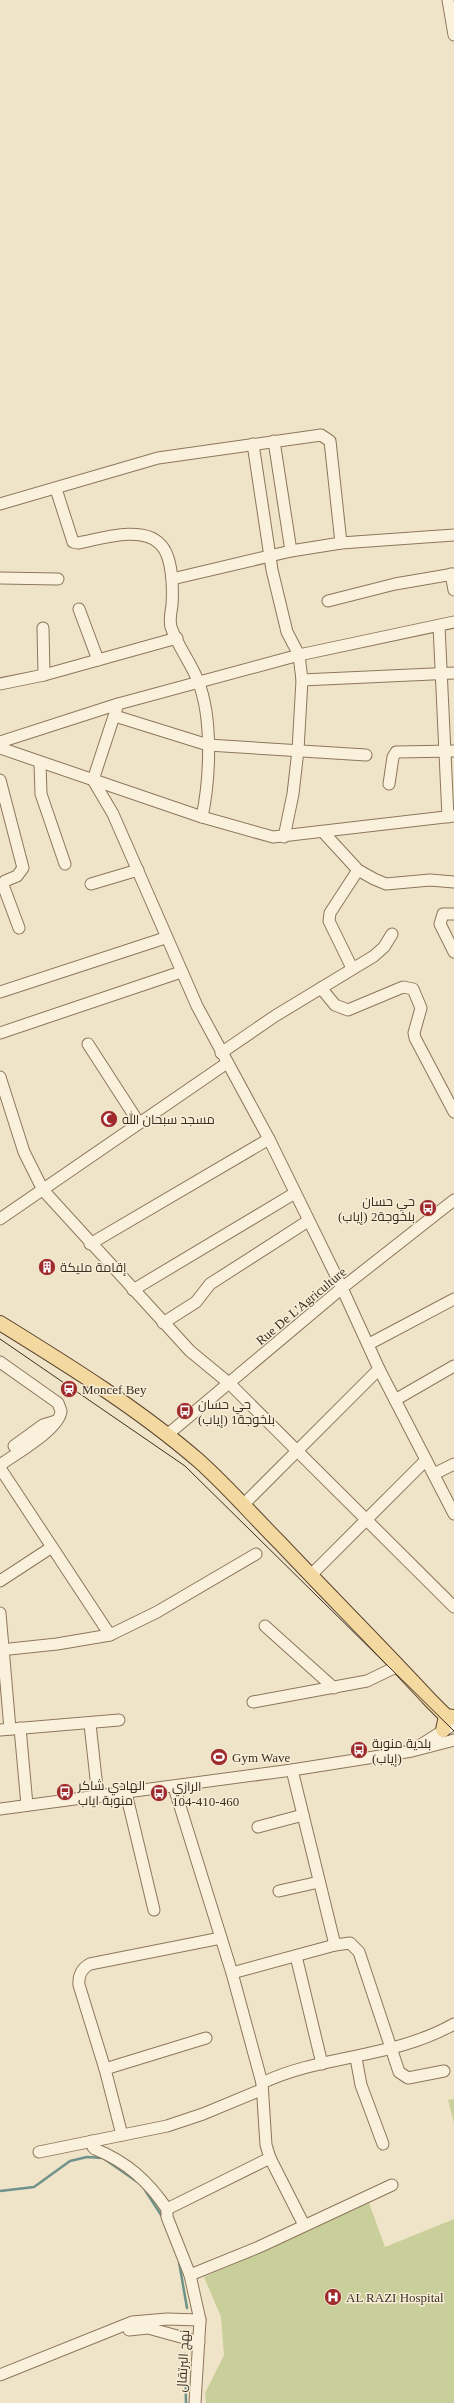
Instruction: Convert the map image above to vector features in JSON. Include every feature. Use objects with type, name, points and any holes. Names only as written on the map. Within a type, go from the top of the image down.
[{"type":"main road","points":[[0,1323],[76,1372],[167,1435],[199,1461],[244,1504],[310,1575],[450,1719]]},
{"type":"street","points":[[448,0],[454,35]]},
{"type":"street","points":[[0,504],[56,489],[158,458],[322,435],[330,441],[341,543]]},
{"type":"street","points":[[274,441],[291,551]]},
{"type":"street","points":[[254,444],[270,556],[288,632],[299,655],[302,680],[298,750],[293,794],[284,836]]},
{"type":"street","points":[[56,489],[73,542],[78,544],[130,534],[152,538],[161,544],[165,551],[172,579],[171,627],[199,682],[205,704],[208,745],[208,790],[202,817]]},
{"type":"street","points":[[172,579],[291,551],[341,543],[454,535]]},
{"type":"street","points":[[328,601],[395,584],[452,574],[454,590]]},
{"type":"street","points":[[0,578],[58,579]]},
{"type":"street","points":[[79,609],[98,660]]},
{"type":"street","points":[[0,742],[118,704],[299,655],[454,622]]},
{"type":"street","points":[[0,748],[40,763],[202,817],[260,834],[284,836],[324,833],[451,817],[448,673],[439,626]]},
{"type":"street","points":[[43,628],[44,675]]},
{"type":"street","points":[[0,684],[44,675],[177,638]]},
{"type":"street","points":[[302,680],[448,673]]},
{"type":"street","points":[[118,704],[93,780],[113,814],[138,870],[165,938],[181,972],[227,1063],[269,1139],[369,1344],[379,1369],[454,1514]]},
{"type":"street","points":[[115,716],[208,745],[366,755]]},
{"type":"street","points":[[390,784],[393,757],[396,752],[450,751]]},
{"type":"street","points":[[40,763],[41,794],[65,864]]},
{"type":"street","points":[[0,780],[23,868],[17,876],[4,881],[3,885],[19,928]]},
{"type":"street","points":[[324,833],[358,870],[386,884],[430,880],[454,882]]},
{"type":"street","points":[[91,884],[138,870]]},
{"type":"street","points":[[352,968],[330,921],[330,913],[358,870]]},
{"type":"street","points":[[454,914],[443,914],[440,924],[454,952]]},
{"type":"street","points":[[222,1053],[352,968],[380,952],[392,934]]},
{"type":"street","points":[[0,992],[165,938]]},
{"type":"street","points":[[0,1034],[181,972]]},
{"type":"street","points":[[321,988],[335,1005],[348,1010],[360,1007],[399,988],[407,987],[413,989],[421,1008],[414,1033],[415,1038],[454,1112]]},
{"type":"street","points":[[88,1044],[139,1123]]},
{"type":"street","points":[[0,1219],[227,1063]]},
{"type":"street","points":[[0,1077],[24,1152],[43,1190],[90,1244],[190,1351],[230,1384],[454,1607]]},
{"type":"street","points":[[90,1244],[269,1139]]},
{"type":"street","points":[[133,1290],[164,1273],[295,1193]]},
{"type":"street","name":"Rue De L'Agriculture","points":[[167,1435],[230,1384],[342,1288],[454,1200]]},
{"type":"street","points":[[163,1323],[196,1302],[210,1284],[308,1221]]},
{"type":"street","points":[[369,1344],[454,1299]]},
{"type":"street","points":[[0,1362],[58,1403],[61,1408],[61,1414],[48,1431],[0,1465]]},
{"type":"street","points":[[395,1400],[454,1366]]},
{"type":"street","points":[[244,1504],[296,1450],[379,1369]]},
{"type":"street","points":[[0,1456],[43,1425],[56,1421]]},
{"type":"street","points":[[310,1575],[426,1460]]},
{"type":"street","points":[[434,1474],[454,1464]]},
{"type":"street","points":[[0,1468],[110,1635]]},
{"type":"street","points":[[0,1581],[52,1547]]},
{"type":"street","points":[[2,1650],[57,1644],[110,1635],[158,1612],[256,1554]]},
{"type":"street","points":[[0,1613],[10,1729],[27,1805]]},
{"type":"street","points":[[265,1626],[334,1688]]},
{"type":"street","points":[[253,1702],[367,1681],[398,1666]]},
{"type":"street","points":[[412,1751],[450,1719]]},
{"type":"street","points":[[10,1729],[90,1724],[120,1720]]},
{"type":"street","points":[[90,1724],[98,1797]]},
{"type":"street","points":[[0,1809],[174,1787],[292,1770],[412,1751],[454,1740]]},
{"type":"street","points":[[292,1770],[335,1944]]},
{"type":"street","points":[[174,1787],[232,1973],[262,2086],[264,2134],[270,2158],[304,2225]]},
{"type":"street","points":[[126,1793],[154,1910]]},
{"type":"street","points":[[258,1827],[303,1815]]},
{"type":"street","points":[[279,1891],[319,1882]]},
{"type":"street","points":[[122,2136],[105,2069],[79,1985],[80,1975],[86,1966],[221,1938]]},
{"type":"street","points":[[232,1973],[335,1944],[350,1943],[359,1952],[396,2068],[403,2076],[408,2078],[444,2071]]},
{"type":"street","points":[[296,1956],[322,2064]]},
{"type":"street","points":[[39,2152],[167,2126],[196,2117],[262,2086],[289,2071],[356,2058],[391,2049],[427,2037],[454,2024]]},
{"type":"street","points":[[105,2069],[206,2038]]},
{"type":"street","points":[[356,2058],[361,2085],[383,2144]]},
{"type":"street","points":[[92,2141],[95,2149],[124,2163],[140,2175],[167,2209],[270,2158]]},
{"type":"street","points":[[190,2275],[392,2185]]},
{"type":"street","name":"نهج البرتقال","points":[[167,2209],[166,2217],[190,2275],[200,2320],[195,2403]]},
{"type":"street","points":[[1,2374],[90,2340],[132,2322],[167,2319],[200,2320]]},
{"type":"street","points":[[90,2340],[132,2329],[148,2328],[199,2342]]},
{"type":"green space","points":[[454,2099],[454,2123],[448,2100]]},
{"type":"green space","name":"AL RAZI Hospital","points":[[369,2203],[385,2247],[454,2219],[454,2403],[206,2403],[205,2393],[224,2355],[221,2317],[204,2277]]},
{"type":"waterway","points":[[0,2191],[34,2187],[70,2161],[87,2157],[103,2158],[136,2181]]},
{"type":"waterway","points":[[145,2190],[163,2218]]},
{"type":"waterway","points":[[179,2262],[187,2308]]},
{"type":"waterway","points":[[185,2354],[186,2403]]},
{"type":"tram line","points":[[0,1339],[185,1466],[454,1731]]},
{"type":"place","name":"مسجد سبحان الله","points":[[109,1119]]},
{"type":"place","name":"حي حسان بلخوجة2 (إياب)","points":[[428,1208]]},
{"type":"place","name":"إقامة مليكة","points":[[47,1267]]},
{"type":"place","name":"Moncef Bey","points":[[69,1389]]},
{"type":"place","name":"حي حسان بلخوجة1 (إياب)","points":[[185,1411]]},
{"type":"place","name":"بلدية منوبة (إياب)","points":[[359,1750]]},
{"type":"place","name":"Gym Wave","points":[[219,1757]]},
{"type":"place","name":"الهادي شاكر منوبة اياب","points":[[65,1792]]},
{"type":"place","name":"الرازي 104-410-460","points":[[159,1793]]},
{"type":"place","name":"AL RAZI Hospital","points":[[333,2297]]}]
